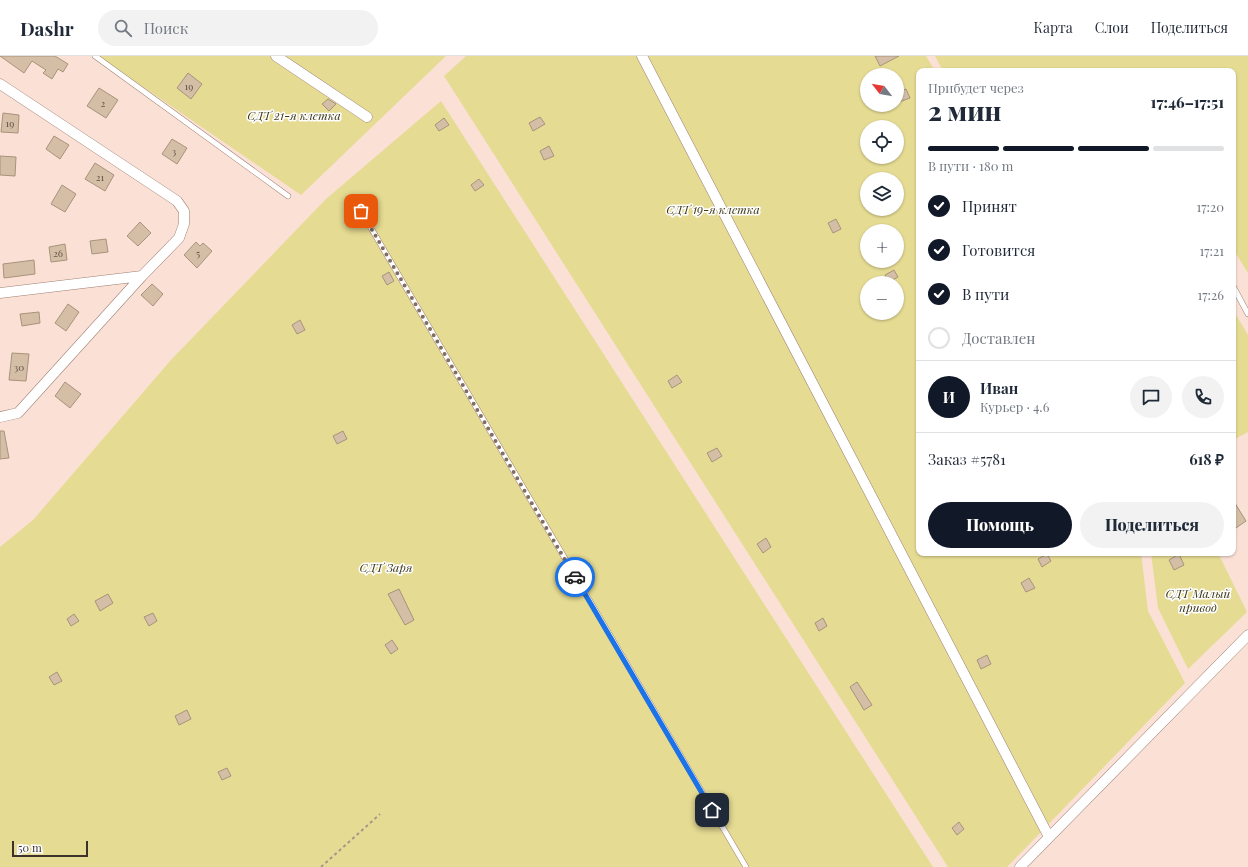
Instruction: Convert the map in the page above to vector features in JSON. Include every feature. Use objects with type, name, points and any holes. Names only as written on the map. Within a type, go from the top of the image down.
[{"type":"street","points":[[276,56],[368,117]]},
{"type":"street","points":[[642,56],[1049,837]]},
{"type":"street","points":[[0,84],[177,201],[184,211],[184,224],[179,238],[142,276],[18,413],[0,417]]},
{"type":"street","points":[[0,293],[142,276]]},
{"type":"street","points":[[1020,867],[1248,635]]},
{"type":"lane","points":[[95,56],[288,196]]},
{"type":"lane","points":[[361,211],[746,867]]},
{"type":"lane","points":[[1236,292],[1248,314]]},
{"type":"path","points":[[320,867],[380,814]]},
{"type":"green space","name":"СДТ 21-я клетка","points":[[98,56],[446,56],[301,195]]},
{"type":"green space","name":"СДТ 19-я клетка","points":[[466,56],[926,56],[933,68],[916,68],[916,556],[1141,556],[1148,611],[1185,683],[1007,867],[948,867],[444,76]]},
{"type":"green space","points":[[935,56],[1248,56],[1248,273],[1236,254],[1236,68],[941,68]]},
{"type":"green space","name":"СДТ Заря","points":[[441,101],[933,867],[0,867],[0,547],[33,520],[171,360],[326,199]]},
{"type":"green space","points":[[1236,315],[1248,335],[1248,432],[1236,438]]},
{"type":"green space","name":"СДТ Малый привод","points":[[1151,556],[1219,556],[1247,612],[1188,669],[1158,608]]},
{"type":"building","points":[[0,56],[55,56],[68,64],[63,72],[58,69],[52,79],[43,73],[46,70],[32,61],[24,73]]},
{"type":"building","points":[[875,56],[899,56],[880,66]]},
{"type":"building","points":[[188,73],[202,84],[191,99],[177,88]]},
{"type":"building","points":[[99,88],[118,100],[106,118],[87,106]]},
{"type":"building","points":[[906,89],[910,98],[904,100],[904,90]]},
{"type":"building","points":[[328,99],[336,104],[329,111],[322,104]]},
{"type":"building","points":[[3,113],[19,115],[18,133],[1,132]]},
{"type":"building","points":[[540,117],[545,124],[533,131],[529,123]]},
{"type":"building","points":[[444,118],[449,125],[439,131],[435,125]]},
{"type":"building","points":[[54,136],[69,145],[60,159],[46,149]]},
{"type":"building","points":[[172,139],[187,148],[177,164],[162,154]]},
{"type":"building","points":[[549,146],[554,156],[544,160],[540,151]]},
{"type":"building","points":[[0,156],[16,157],[15,176],[0,175]]},
{"type":"building","points":[[95,163],[114,175],[105,191],[85,179]]},
{"type":"building","points":[[479,179],[484,185],[475,191],[471,185]]},
{"type":"building","points":[[62,185],[76,194],[65,212],[51,204]]},
{"type":"building","points":[[836,219],[841,229],[833,233],[828,223]]},
{"type":"building","points":[[140,222],[151,233],[138,246],[127,236]]},
{"type":"building","points":[[106,239],[108,252],[92,254],[90,241]]},
{"type":"building","points":[[196,242],[200,246],[203,243],[212,251],[197,268],[184,255]]},
{"type":"building","points":[[65,244],[67,260],[51,262],[49,247]]},
{"type":"building","points":[[34,260],[35,274],[4,278],[3,264]]},
{"type":"building","points":[[894,270],[897,276],[886,276]]},
{"type":"building","points":[[389,272],[394,281],[387,285],[382,276]]},
{"type":"building","points":[[152,284],[163,294],[153,306],[141,295]]},
{"type":"building","points":[[68,304],[79,312],[66,331],[55,323]]},
{"type":"building","points":[[39,312],[40,323],[22,326],[20,314]]},
{"type":"building","points":[[300,320],[305,330],[297,334],[292,325]]},
{"type":"building","points":[[12,353],[29,354],[26,381],[9,380]]},
{"type":"building","points":[[677,375],[682,382],[672,388],[668,381]]},
{"type":"building","points":[[65,382],[81,394],[70,408],[55,396]]},
{"type":"building","points":[[0,431],[4,431],[9,458],[0,459]]},
{"type":"building","points":[[343,431],[347,439],[337,444],[333,436]]},
{"type":"building","points":[[717,448],[722,456],[712,462],[707,453]]},
{"type":"building","points":[[1236,505],[1246,521],[1236,528]]},
{"type":"building","points":[[766,538],[771,547],[763,553],[757,544]]},
{"type":"building","points":[[1043,556],[1048,556],[1051,561],[1042,567],[1038,559]]},
{"type":"building","points":[[1176,556],[1180,556],[1184,565],[1174,570],[1169,560]]},
{"type":"building","points":[[1029,578],[1035,588],[1026,592],[1021,583]]},
{"type":"building","points":[[399,589],[414,620],[405,625],[388,594]]},
{"type":"building","points":[[108,594],[113,603],[100,611],[95,601]]},
{"type":"building","points":[[153,613],[157,621],[149,626],[144,617]]},
{"type":"building","points":[[74,614],[79,621],[71,626],[67,619]]},
{"type":"building","points":[[823,618],[827,626],[819,631],[815,623]]},
{"type":"building","points":[[392,640],[398,649],[391,654],[385,645]]},
{"type":"building","points":[[987,655],[991,664],[981,669],[977,660]]},
{"type":"building","points":[[57,672],[62,681],[54,685],[49,677]]},
{"type":"building","points":[[857,682],[872,705],[864,710],[850,687]]},
{"type":"building","points":[[187,710],[191,719],[179,725],[175,716]]},
{"type":"building","points":[[227,768],[231,776],[222,780],[218,772]]},
{"type":"building","points":[[959,822],[964,829],[957,835],[952,828]]},
{"type":"way so far","points":[[361,211],[575,577]]},
{"type":"route","points":[[575,577],[712,810]]}]
